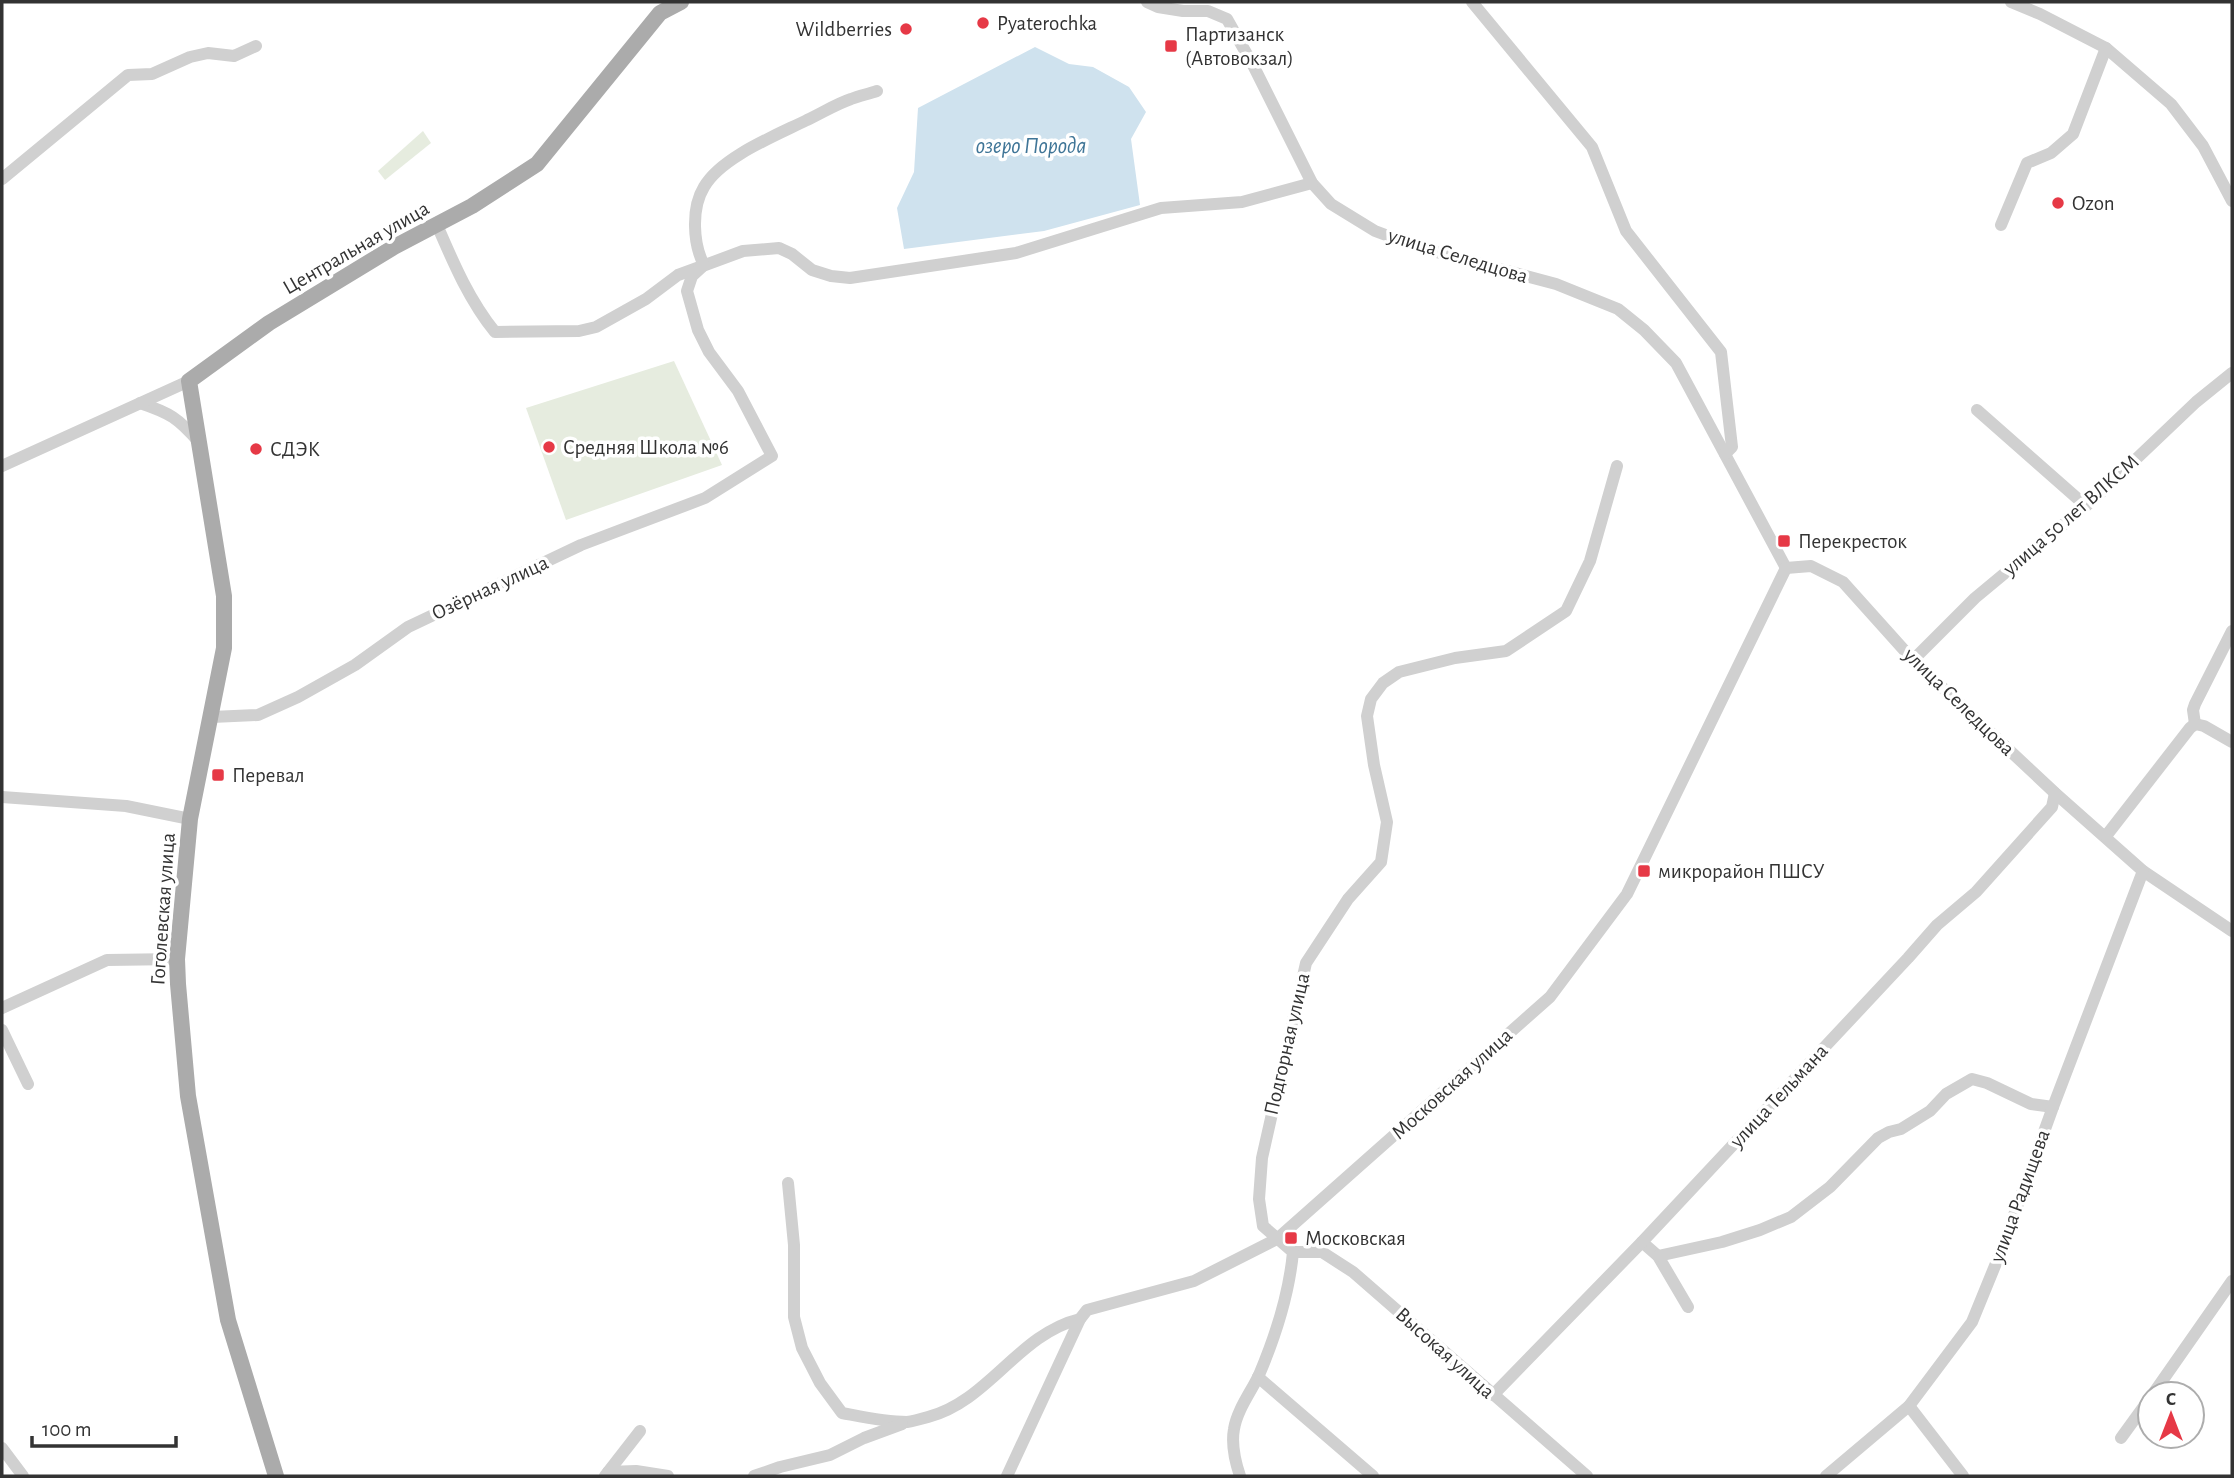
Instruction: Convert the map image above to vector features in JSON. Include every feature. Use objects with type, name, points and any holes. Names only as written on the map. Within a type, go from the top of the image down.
[{"type":"main road","name":"Центральная улица","points":[[189,381],[269,323],[394,247],[472,206],[537,164],[659,7],[681,2]]},
{"type":"main road","name":"Гоголевская улица","points":[[189,381],[224,604],[224,648],[190,818],[177,959],[188,1096],[228,1320],[276,1476]]},
{"type":"street","name":"улица Селедцова","points":[[1147,2],[1158,7],[1182,11],[1208,11],[1227,19],[1254,66],[1312,183],[1331,204],[1375,231],[1418,247],[1556,284],[1618,309],[1644,330],[1676,363],[1786,568],[1811,566],[1843,582],[1913,660],[2055,793],[2143,871],[2232,931]]},
{"type":"street","points":[[1472,2],[1592,147],[1626,231],[1721,352],[1732,447],[1725,454]]},
{"type":"street","points":[[2011,2],[2106,48],[2178,113],[2210,158],[2232,201]]},
{"type":"street","points":[[2,179],[128,75],[152,74],[190,57],[208,53],[234,56],[256,46]]},
{"type":"street","points":[[2001,225],[2027,163],[2051,153],[2073,134],[2106,48]]},
{"type":"street","points":[[704,265],[698,254],[696,209],[704,187],[722,166],[747,150],[851,99],[877,91]]},
{"type":"street","points":[[437,225],[470,296],[495,332],[579,331],[596,327],[646,299],[678,275],[743,251],[779,248],[792,254],[812,270],[850,278],[1016,253],[1161,208],[1242,202],[1312,183]]},
{"type":"street","name":"Озёрная улица","points":[[212,717],[258,715],[298,697],[355,665],[408,627],[581,545],[705,498],[772,456],[738,391],[709,352],[698,330],[687,291],[692,276],[704,265]]},
{"type":"street","name":"улица 50 лет ВЛКСМ","points":[[1913,660],[1975,598],[2086,506],[2196,402],[2232,373]]},
{"type":"street","name":"Центральная улица","points":[[2,466],[189,381]]},
{"type":"street","points":[[140,403],[168,412],[182,422],[199,442]]},
{"type":"street","points":[[1977,411],[2086,506]]},
{"type":"street","name":"Подгорная улица","points":[[1277,1239],[1263,1226],[1259,1199],[1262,1157],[1306,963],[1348,899],[1381,862],[1385,842],[1387,822],[1374,765],[1367,716],[1371,699],[1383,683],[1399,672],[1455,658],[1506,651],[1566,611],[1590,561],[1617,466]]},
{"type":"street","name":"Московская улица","points":[[754,1476],[830,1455],[864,1438],[935,1415],[964,1401],[1028,1345],[1052,1329],[1080,1319],[1087,1310],[1194,1281],[1277,1239],[1550,996],[1627,894],[1786,568]]},
{"type":"street","points":[[2196,724],[2193,710],[2195,704],[2232,631]]},
{"type":"street","points":[[2106,836],[2190,728],[2196,724],[2204,726],[2232,742]]},
{"type":"street","name":"улица Тельмана","points":[[1493,1395],[1642,1242],[1937,925],[1976,892],[2052,807],[2055,793]]},
{"type":"street","points":[[2,797],[126,806],[190,818]]},
{"type":"street","name":"улица Радищева","points":[[1826,1476],[1909,1405],[1972,1322],[2143,871]]},
{"type":"street","points":[[2,1008],[107,960],[177,959]]},
{"type":"street","points":[[2,1030],[28,1084]]},
{"type":"street","points":[[1658,1256],[1722,1242],[1791,1217],[1830,1187],[1878,1138],[1901,1129],[1930,1111],[1946,1094],[1972,1079],[1987,1083],[2031,1104],[2053,1107]]},
{"type":"street","points":[[788,1183],[793,1245],[794,1317],[802,1348],[820,1383],[842,1413],[909,1422]]},
{"type":"street","points":[[1240,1476],[1234,1455],[1234,1428],[1281,1319],[1290,1283],[1293,1252],[1277,1239]]},
{"type":"street","points":[[1642,1242],[1658,1256],[1688,1307]]},
{"type":"street","name":"Высокая улица","points":[[1293,1252],[1322,1252],[1353,1272],[1587,1476]]},
{"type":"street","points":[[2162,1380],[2232,1281]]},
{"type":"street","points":[[1007,1476],[1080,1319]]},
{"type":"street","points":[[1258,1377],[1373,1476]]},
{"type":"street","points":[[1909,1405],[1962,1476]]},
{"type":"street","points":[[2121,1438],[2136,1417]]},
{"type":"street","points":[[606,1474],[640,1431]]},
{"type":"street","points":[[2,1448],[23,1476]]},
{"type":"street","points":[[606,1474],[636,1471],[668,1476]]},
{"type":"shaded area","points":[[423,131],[431,143],[385,180],[378,171]]},
{"type":"shaded area","points":[[674,361],[722,465],[566,520],[526,408]]},
{"type":"water","name":"озеро Порода","points":[[1035,47],[1069,64],[1093,67],[1129,87],[1146,112],[1131,139],[1140,205],[1044,231],[904,249],[897,208],[914,172],[918,108]]},
{"type":"place","name":"Pyaterochka","points":[[983,23]]},
{"type":"place","name":"Wildberries","points":[[906,29]]},
{"type":"place","name":"Партизанск (Автовокзал)","points":[[1171,46]]},
{"type":"place","name":"Ozon","points":[[2058,203]]},
{"type":"place","name":"Средняя Школа №6","points":[[549,447]]},
{"type":"place","name":"СДЭК","points":[[256,449]]},
{"type":"place","name":"Перекресток","points":[[1784,541]]},
{"type":"place","name":"Перевал","points":[[218,775]]},
{"type":"place","name":"микрорайон ПШСУ","points":[[1644,871]]},
{"type":"place","name":"Московская","points":[[1291,1238]]}]
